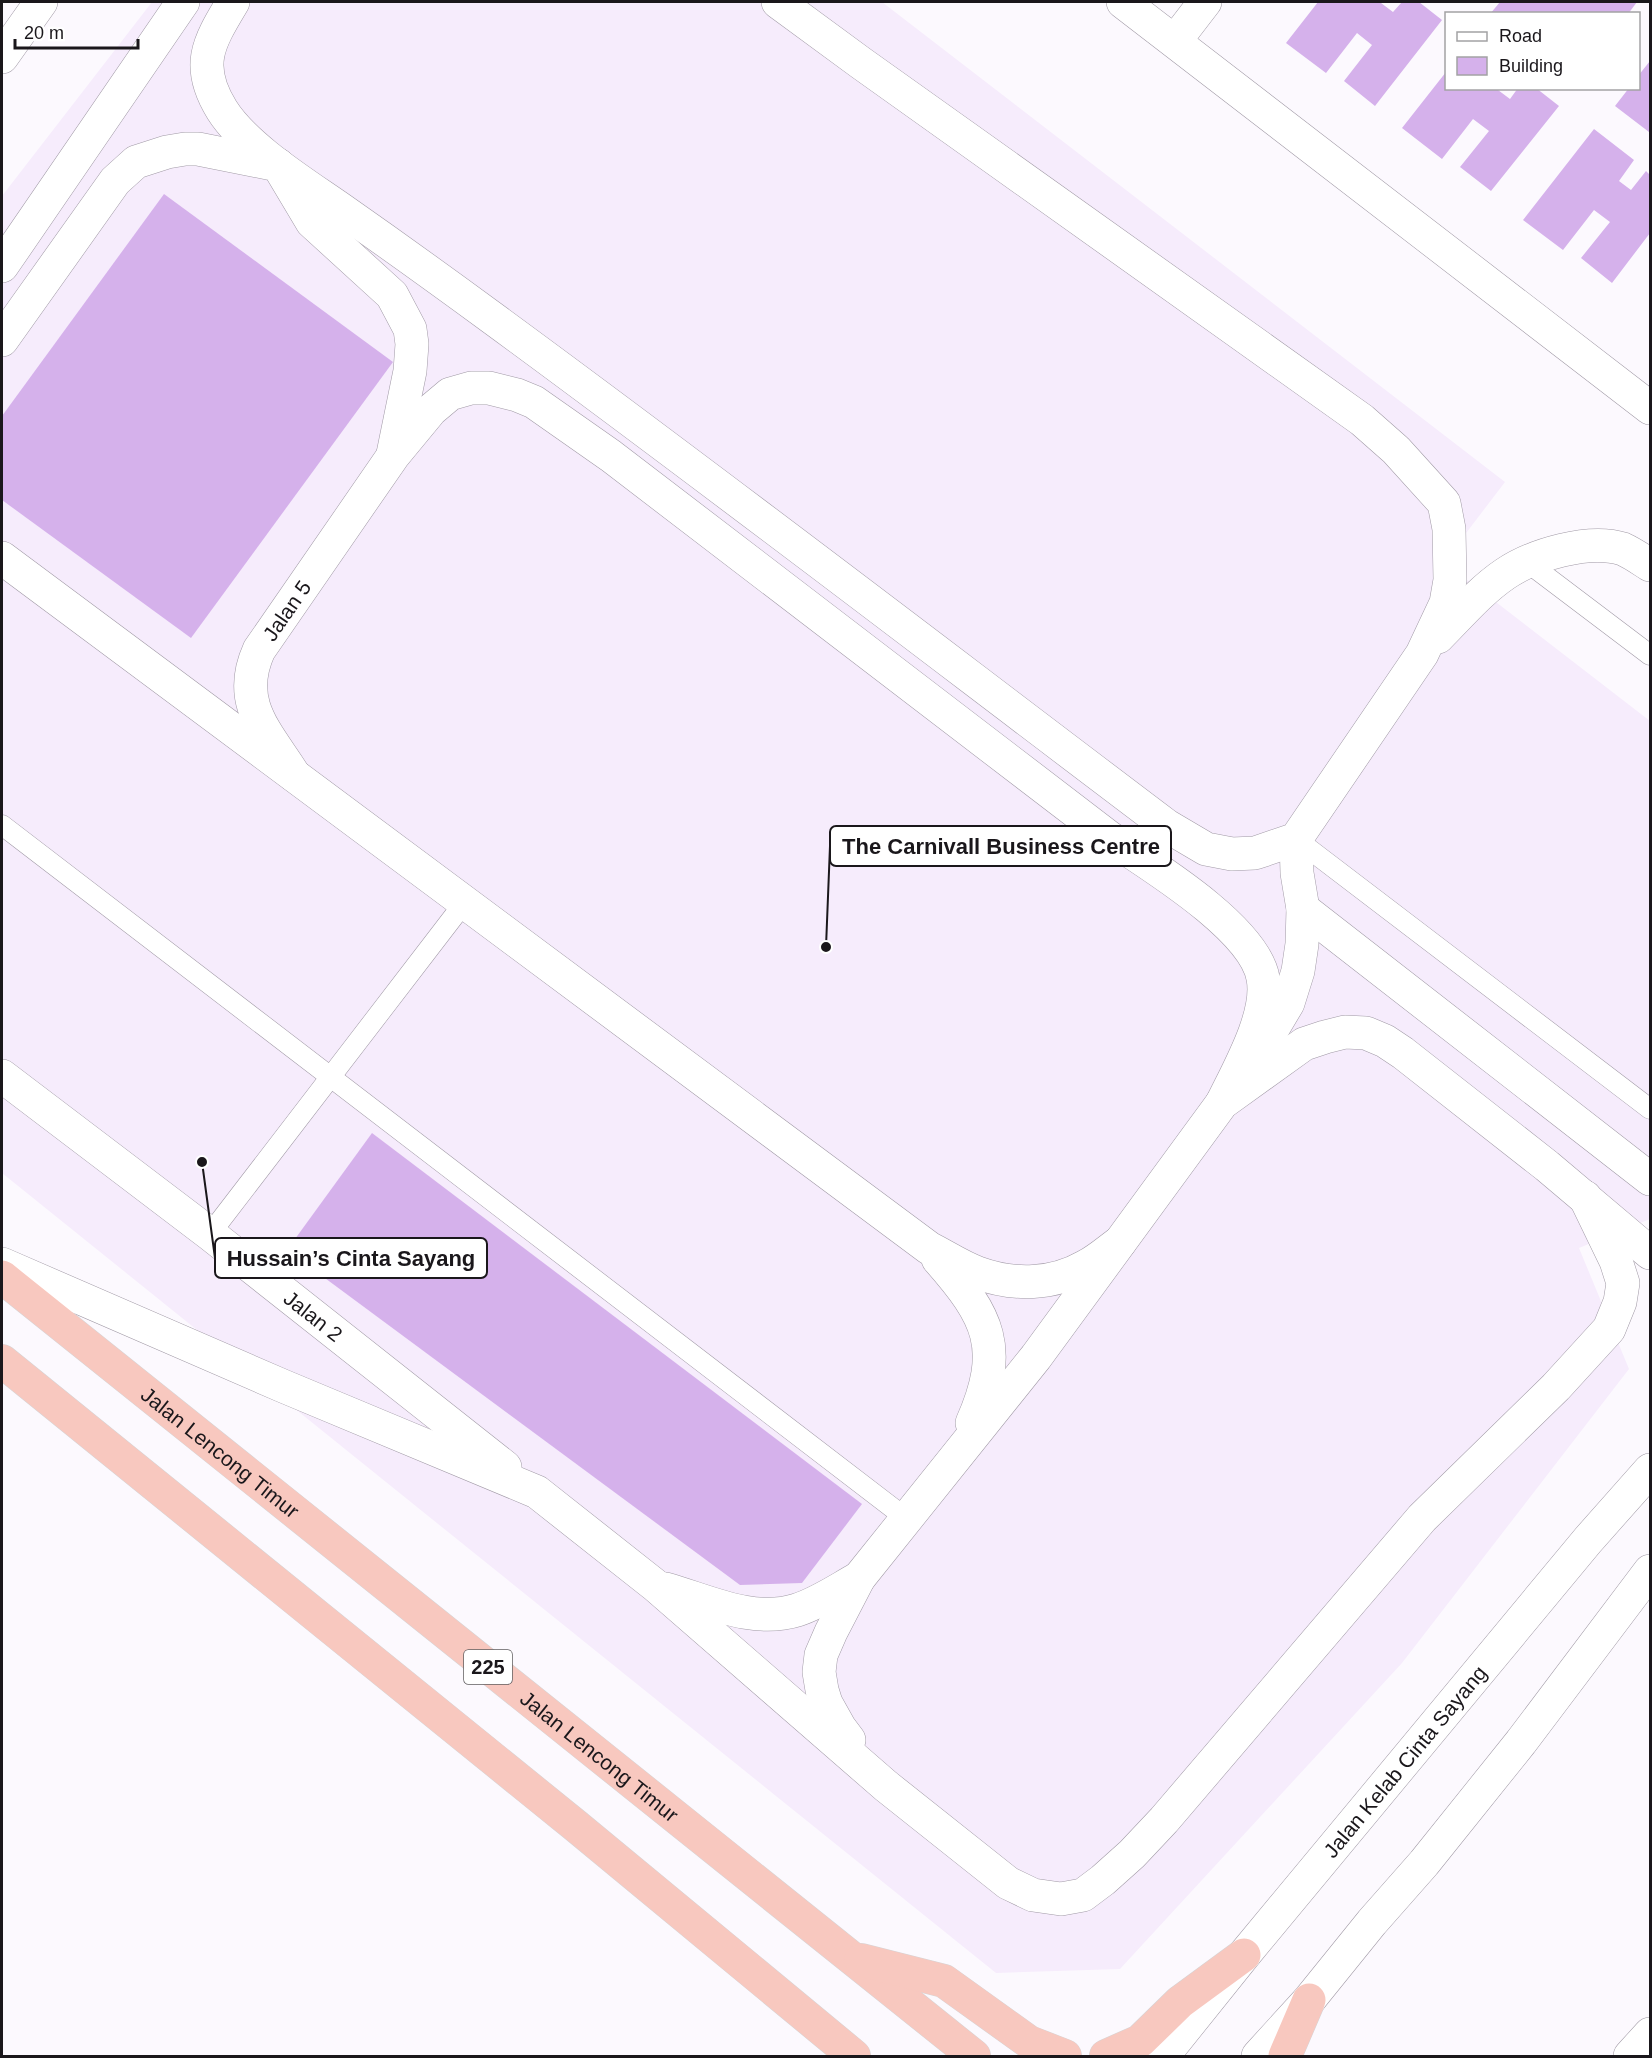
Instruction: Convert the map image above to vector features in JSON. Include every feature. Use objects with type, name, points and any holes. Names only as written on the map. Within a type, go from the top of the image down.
[{"type":"highway","name":"Jalan Lencong Timur","points":[[2,1277],[974,2056]]},
{"type":"highway","points":[[2,1361],[576,1826],[854,2056]]},
{"type":"highway","points":[[1106,2056],[1140,2041],[1180,2002],[1244,1955]]},
{"type":"highway","points":[[847,1956],[944,1981],[1029,2042],[1065,2056]]},
{"type":"highway","points":[[1285,2056],[1309,2000]]},
{"type":"street","points":[[2,57],[41,2]]},
{"type":"street","points":[[2,266],[183,2]]},
{"type":"street","points":[[233,2],[209,44],[205,64],[212,91],[224,112],[278,165],[419,264],[548,359],[1177,832],[1206,849],[1232,854],[1255,853],[1296,839]]},
{"type":"street","points":[[778,2],[1362,420],[1396,450],[1444,503],[1449,529],[1450,580],[1446,603],[1422,654],[1296,839],[1297,873],[1304,909],[1298,971],[1287,1003],[1258,1054],[1036,1357],[859,1578],[821,1655],[819,1672],[822,1690],[826,1703],[840,1728],[886,1786],[1008,1883],[1034,1896],[1061,1899],[1083,1895],[1132,1854],[1164,1820],[1422,1518],[1556,1387],[1609,1329],[1620,1302],[1623,1283],[1616,1261],[1585,1197]]},
{"type":"street","points":[[1123,2],[1650,408]]},
{"type":"street","points":[[1175,41],[1205,2]]},
{"type":"street","points":[[2,340],[116,181],[136,162],[167,152],[198,149],[278,165],[312,222],[392,295],[410,329],[412,344],[410,370],[393,456]]},
{"type":"street","name":"Jalan 5","points":[[294,774],[259,722],[251,700],[249,680],[251,667],[258,650],[393,456],[431,410],[450,394],[471,388],[503,390],[534,402],[611,456],[1110,838],[1183,887],[1240,937],[1258,962],[1264,978],[1264,998],[1248,1050],[1222,1102]]},
{"type":"street","points":[[1422,654],[1488,588],[1504,574],[1527,562],[1553,553],[1584,547],[1607,546],[1624,550],[1650,565]]},
{"type":"street","points":[[2,558],[928,1248],[978,1273],[1026,1282],[1048,1281],[1068,1275],[1088,1266],[1120,1242]]},
{"type":"street","points":[[1304,909],[1650,1179]]},
{"type":"street","points":[[1222,1102],[1304,1044],[1345,1032],[1366,1034],[1385,1041],[1403,1053],[1585,1197],[1650,1252]]},
{"type":"street","name":"Jalan 2","points":[[2,1076],[210,1234],[656,1586],[886,1786]]},
{"type":"street","points":[[928,1248],[973,1300],[984,1324],[989,1347],[989,1374],[983,1398],[958,1454]]},
{"type":"street","points":[[2,1264],[283,1386],[537,1492]]},
{"type":"street","name":"Jalan Kelab Cinta Sayang","points":[[1163,2056],[1588,1540],[1650,1470]]},
{"type":"street","points":[[1258,2056],[1309,2000],[1372,1922],[1424,1863],[1521,1742],[1650,1571]]},
{"type":"street","points":[[656,1586],[745,1613],[775,1615],[798,1610],[825,1598],[859,1578]]},
{"type":"street","points":[[1630,2056],[1650,2034]]},
{"type":"lane","points":[[1527,562],[1650,655]]},
{"type":"lane","points":[[2,825],[907,1519]]},
{"type":"lane","points":[[1296,839],[1650,1109]]},
{"type":"lane","points":[[210,1234],[464,903]]},
{"type":"shaded area","points":[[152,2],[882,2],[1505,482],[1444,562],[1650,721],[1650,1219],[1579,1248],[1629,1369],[1402,1663],[1120,1969],[996,1973],[2,1173],[2,196]]},
{"type":"building","points":[[1318,2],[1382,2],[1393,12],[1402,2],[1419,2],[1442,20],[1375,106],[1344,81],[1372,45],[1357,33],[1326,73],[1286,43]]},
{"type":"building","points":[[1500,2],[1637,2],[1630,12],[1492,12]]},
{"type":"building","points":[[1650,61],[1649,132],[1615,106],[1627,90],[1640,90],[1640,74]]},
{"type":"building","points":[[1445,73],[1445,90],[1498,90],[1510,99],[1517,90],[1539,90],[1559,106],[1491,191],[1460,167],[1489,131],[1473,119],[1442,159],[1402,128]]},
{"type":"building","points":[[1594,129],[1634,160],[1619,181],[1631,190],[1646,171],[1650,175],[1650,233],[1612,283],[1581,258],[1610,222],[1594,210],[1563,250],[1523,220]]},
{"type":"building","points":[[164,194],[393,362],[191,638],[2,500],[2,416]]},
{"type":"building","points":[[372,1133],[862,1504],[802,1583],[740,1585],[287,1250]]},
{"type":"place","name":"The Carnivall Business Centre","points":[[826,947]]},
{"type":"place","name":"Hussain’s Cinta Sayang","points":[[202,1162]]}]
